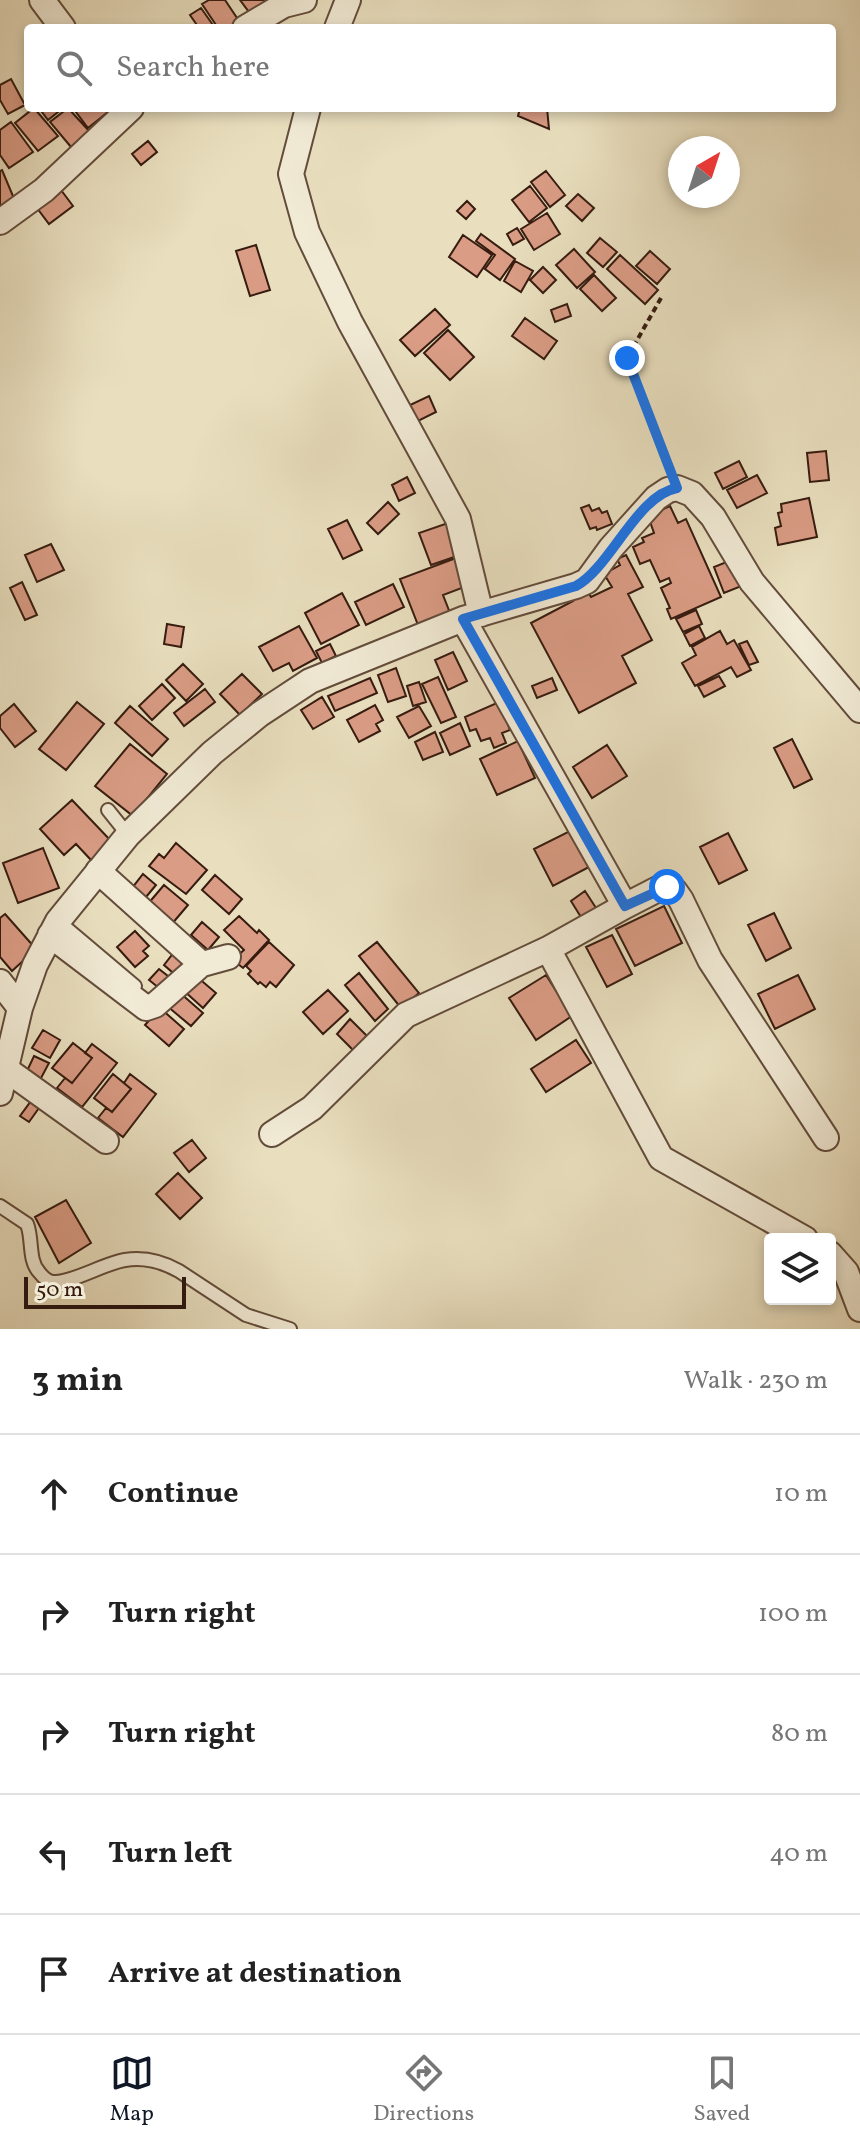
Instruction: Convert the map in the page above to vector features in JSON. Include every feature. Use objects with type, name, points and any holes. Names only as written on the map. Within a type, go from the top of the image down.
[{"type":"street","points":[[42,0],[60,24]]},
{"type":"street","points":[[252,24],[284,5],[304,0]]},
{"type":"street","points":[[339,24],[348,0]]},
{"type":"street","points":[[0,222],[44,190],[125,112]]},
{"type":"street","points":[[307,112],[291,174],[307,232],[350,322],[458,519],[472,617],[625,906]]},
{"type":"street","points":[[106,1141],[4,1081],[20,1008],[35,965],[54,928],[128,835],[212,753],[260,714],[310,681],[472,617],[587,581],[611,548],[656,498],[677,488],[692,494],[713,517],[752,582],[860,710]]},
{"type":"street","points":[[98,871],[199,965]]},
{"type":"street","points":[[272,1134],[312,1108],[406,1015],[548,949],[625,906],[667,887],[674,890],[681,900],[710,960],[826,1138]]},
{"type":"street","points":[[54,928],[148,1009],[199,965],[228,957]]},
{"type":"street","points":[[548,949],[661,1158],[794,1233]]},
{"type":"street","points":[[0,982],[20,1008]]},
{"type":"street","points":[[836,1261],[846,1272],[860,1309]]},
{"type":"lane","points":[[108,810],[128,835]]},
{"type":"lane","points":[[54,928],[138,988]]},
{"type":"lane","points":[[0,1206],[27,1224],[36,1270],[48,1280],[64,1280],[121,1260],[148,1260],[179,1271],[246,1315],[290,1329]]},
{"type":"path","points":[[661,298],[627,358],[677,488]]},
{"type":"building","points":[[209,0],[225,0],[241,24],[215,24],[202,4]]},
{"type":"building","points":[[240,0],[266,0],[269,4],[252,16]]},
{"type":"building","points":[[201,8],[212,24],[196,24],[190,15]]},
{"type":"building","points":[[11,79],[24,106],[8,114],[0,100],[0,85]]},
{"type":"building","points":[[29,112],[37,112],[58,136],[38,151],[15,123]]},
{"type":"building","points":[[42,112],[58,112],[48,120]]},
{"type":"building","points":[[63,112],[72,112],[90,132],[71,147],[50,122]]},
{"type":"building","points":[[76,112],[108,112],[88,128]]},
{"type":"building","points":[[519,112],[547,112],[549,129],[518,116]]},
{"type":"building","points":[[11,122],[33,152],[9,168],[0,155],[0,130]]},
{"type":"building","points":[[148,141],[157,152],[141,165],[132,154]]},
{"type":"building","points":[[0,171],[18,208],[0,215]]},
{"type":"building","points":[[546,171],[565,195],[550,207],[531,182]]},
{"type":"building","points":[[530,186],[547,208],[529,222],[512,200]]},
{"type":"building","points":[[61,190],[73,206],[49,224],[37,208]]},
{"type":"building","points":[[578,194],[594,208],[582,221],[566,206]]},
{"type":"building","points":[[467,201],[475,209],[466,219],[457,211]]},
{"type":"building","points":[[547,213],[560,234],[534,250],[521,229]]},
{"type":"building","points":[[517,228],[524,239],[513,245],[507,234]]},
{"type":"building","points":[[481,234],[515,259],[500,280],[485,269],[495,255],[476,241]]},
{"type":"building","points":[[463,235],[492,255],[477,277],[449,257]]},
{"type":"building","points":[[600,238],[617,252],[603,267],[587,253]]},
{"type":"building","points":[[256,245],[270,290],[250,296],[236,251]]},
{"type":"building","points":[[574,249],[595,272],[577,288],[556,265]]},
{"type":"building","points":[[650,251],[670,269],[657,284],[636,266]]},
{"type":"building","points":[[620,255],[658,290],[645,304],[607,269]]},
{"type":"building","points":[[515,261],[533,271],[521,292],[504,281]]},
{"type":"building","points":[[543,267],[556,280],[543,293],[530,280]]},
{"type":"building","points":[[594,275],[616,298],[602,311],[580,289]]},
{"type":"building","points":[[567,304],[571,316],[555,322],[551,310]]},
{"type":"building","points":[[435,309],[450,325],[415,356],[400,340]]},
{"type":"building","points":[[525,318],[557,341],[544,359],[512,336]]},
{"type":"building","points":[[448,330],[474,357],[450,380],[424,353]]},
{"type":"building","points":[[429,396],[436,412],[416,422],[408,406]]},
{"type":"building","points":[[826,451],[829,480],[810,482],[807,453]]},
{"type":"building","points":[[739,461],[747,477],[723,489],[715,473]]},
{"type":"building","points":[[757,475],[767,493],[737,508],[727,490]]},
{"type":"building","points":[[407,477],[415,493],[399,501],[392,485]]},
{"type":"building","points":[[809,498],[817,537],[778,545],[775,528],[781,526],[778,513],[782,512],[781,504]]},
{"type":"building","points":[[388,502],[399,514],[378,534],[367,523]]},
{"type":"building","points":[[589,505],[592,511],[599,508],[602,513],[607,511],[612,524],[597,530],[596,527],[590,529],[581,508]]},
{"type":"building","points":[[670,506],[678,523],[686,519],[721,597],[671,619],[667,609],[670,608],[661,588],[671,583],[669,578],[660,582],[650,560],[640,564],[633,547],[644,542],[642,538],[654,533],[648,516]]},
{"type":"building","points":[[347,520],[362,550],[343,559],[328,529]]},
{"type":"building","points":[[448,523],[460,555],[431,565],[419,533]]},
{"type":"building","points":[[51,544],[64,570],[37,582],[25,555]]},
{"type":"building","points":[[626,555],[643,587],[628,594],[652,640],[622,656],[636,683],[579,713],[531,623],[587,591],[591,597],[612,587],[604,574],[620,565],[617,559]]},
{"type":"building","points":[[456,558],[467,586],[443,595],[450,613],[418,625],[400,579]]},
{"type":"building","points":[[734,559],[744,585],[724,593],[714,567]]},
{"type":"building","points":[[22,582],[37,615],[25,620],[10,588]]},
{"type":"building","points":[[393,584],[404,607],[366,625],[355,602]]},
{"type":"building","points":[[342,593],[359,625],[321,644],[305,613]]},
{"type":"building","points":[[696,610],[702,624],[683,632],[676,619]]},
{"type":"building","points":[[167,624],[184,627],[181,647],[164,644]]},
{"type":"building","points":[[299,626],[317,658],[293,671],[289,663],[273,671],[259,647]]},
{"type":"building","points":[[699,626],[705,638],[690,646],[684,634]]},
{"type":"building","points":[[720,631],[727,644],[734,640],[751,670],[737,677],[731,667],[695,686],[682,663],[696,655],[692,647]]},
{"type":"building","points":[[747,641],[758,662],[749,665],[739,644]]},
{"type":"building","points":[[330,644],[336,656],[322,663],[316,651]]},
{"type":"building","points":[[453,652],[467,681],[448,690],[435,660]]},
{"type":"building","points":[[183,664],[203,684],[186,701],[166,680]]},
{"type":"building","points":[[396,668],[406,696],[388,702],[378,675]]},
{"type":"building","points":[[242,674],[262,694],[240,715],[220,694]]},
{"type":"building","points":[[719,676],[725,686],[704,697],[698,686]]},
{"type":"building","points":[[438,677],[456,717],[441,723],[422,684]]},
{"type":"building","points":[[370,678],[377,693],[335,711],[328,696]]},
{"type":"building","points":[[552,678],[557,690],[537,698],[532,686]]},
{"type":"building","points":[[419,682],[426,702],[413,706],[407,686]]},
{"type":"building","points":[[162,684],[175,698],[152,720],[139,706]]},
{"type":"building","points":[[205,689],[215,702],[184,726],[174,713]]},
{"type":"building","points":[[322,697],[334,717],[313,729],[301,710]]},
{"type":"building","points":[[77,702],[104,724],[66,770],[39,749]]},
{"type":"building","points":[[499,702],[510,730],[502,733],[506,743],[494,748],[490,738],[481,741],[476,729],[470,731],[465,717]]},
{"type":"building","points":[[14,704],[36,731],[15,747],[0,728],[0,716]]},
{"type":"building","points":[[375,705],[383,720],[376,724],[380,731],[359,742],[347,720]]},
{"type":"building","points":[[130,706],[168,739],[152,756],[115,723]]},
{"type":"building","points":[[419,706],[431,726],[409,738],[397,717]]},
{"type":"building","points":[[460,723],[470,746],[450,755],[440,733]]},
{"type":"building","points":[[435,732],[443,752],[423,760],[415,742]]},
{"type":"building","points":[[792,739],[812,779],[794,788],[774,748]]},
{"type":"building","points":[[518,741],[535,778],[497,795],[480,759]]},
{"type":"building","points":[[130,744],[167,774],[133,816],[95,786]]},
{"type":"building","points":[[607,745],[627,776],[592,798],[573,767]]},
{"type":"building","points":[[72,800],[112,842],[91,860],[76,844],[64,855],[40,829]]},
{"type":"building","points":[[570,831],[589,867],[553,886],[534,849]]},
{"type":"building","points":[[728,833],[747,870],[719,884],[700,847]]},
{"type":"building","points":[[176,843],[207,870],[186,894],[149,866],[159,854],[164,858]]},
{"type":"building","points":[[43,848],[59,888],[18,903],[3,863]]},
{"type":"building","points":[[143,874],[156,885],[141,903],[129,892]]},
{"type":"building","points":[[215,875],[242,899],[229,914],[202,890]]},
{"type":"building","points":[[164,885],[188,905],[171,925],[147,905]]},
{"type":"building","points":[[585,891],[598,911],[584,922],[571,901]]},
{"type":"building","points":[[664,906],[682,943],[635,966],[616,929]]},
{"type":"building","points":[[774,913],[791,948],[766,961],[748,925]]},
{"type":"building","points":[[5,914],[36,949],[12,971],[0,957],[0,918]]},
{"type":"building","points":[[239,916],[269,940],[243,968],[233,960],[244,950],[224,930]]},
{"type":"building","points":[[202,922],[219,937],[208,950],[191,935]]},
{"type":"building","points":[[135,931],[149,946],[143,951],[148,956],[135,967],[117,947]]},
{"type":"building","points":[[612,935],[632,974],[607,987],[586,947]]},
{"type":"building","points":[[269,942],[294,965],[276,987],[270,982],[266,987],[260,982],[258,984],[248,974],[251,971],[246,966]]},
{"type":"building","points":[[377,942],[419,993],[401,1008],[359,956]]},
{"type":"building","points":[[175,951],[191,963],[179,978],[164,965]]},
{"type":"building","points":[[159,969],[173,980],[164,992],[149,980]]},
{"type":"building","points":[[359,973],[388,1009],[375,1021],[345,985]]},
{"type":"building","points":[[546,975],[572,1016],[536,1040],[509,998]]},
{"type":"building","points":[[798,975],[815,1009],[775,1029],[758,994]]},
{"type":"building","points":[[196,976],[216,993],[203,1008],[183,990]]},
{"type":"building","points":[[328,990],[348,1011],[323,1034],[303,1012]]},
{"type":"building","points":[[179,992],[203,1013],[191,1026],[167,1006]]},
{"type":"building","points":[[160,1008],[184,1029],[169,1046],[145,1025]]},
{"type":"building","points":[[350,1019],[367,1036],[353,1050],[337,1034]]},
{"type":"building","points":[[43,1030],[60,1040],[50,1058],[32,1048]]},
{"type":"building","points":[[576,1040],[591,1063],[546,1092],[531,1069]]},
{"type":"building","points":[[73,1043],[92,1058],[72,1083],[52,1068]]},
{"type":"building","points":[[92,1044],[117,1063],[82,1107],[57,1088],[65,1078],[72,1083],[92,1058],[85,1053]]},
{"type":"building","points":[[34,1056],[49,1063],[40,1080],[26,1073]]},
{"type":"building","points":[[113,1074],[131,1089],[112,1112],[94,1098]]},
{"type":"building","points":[[130,1074],[156,1094],[123,1137],[98,1118],[106,1108],[112,1112],[131,1089],[124,1083]]},
{"type":"building","points":[[31,1101],[39,1108],[29,1122],[20,1116]]},
{"type":"building","points":[[192,1140],[206,1158],[189,1172],[174,1153]]},
{"type":"building","points":[[178,1173],[202,1198],[180,1219],[156,1194]]},
{"type":"building","points":[[66,1200],[91,1243],[59,1263],[35,1217]]},
{"type":"route","points":[[627,358],[677,488],[656,498],[611,548],[587,581],[463,619],[625,906],[667,887]]}]
